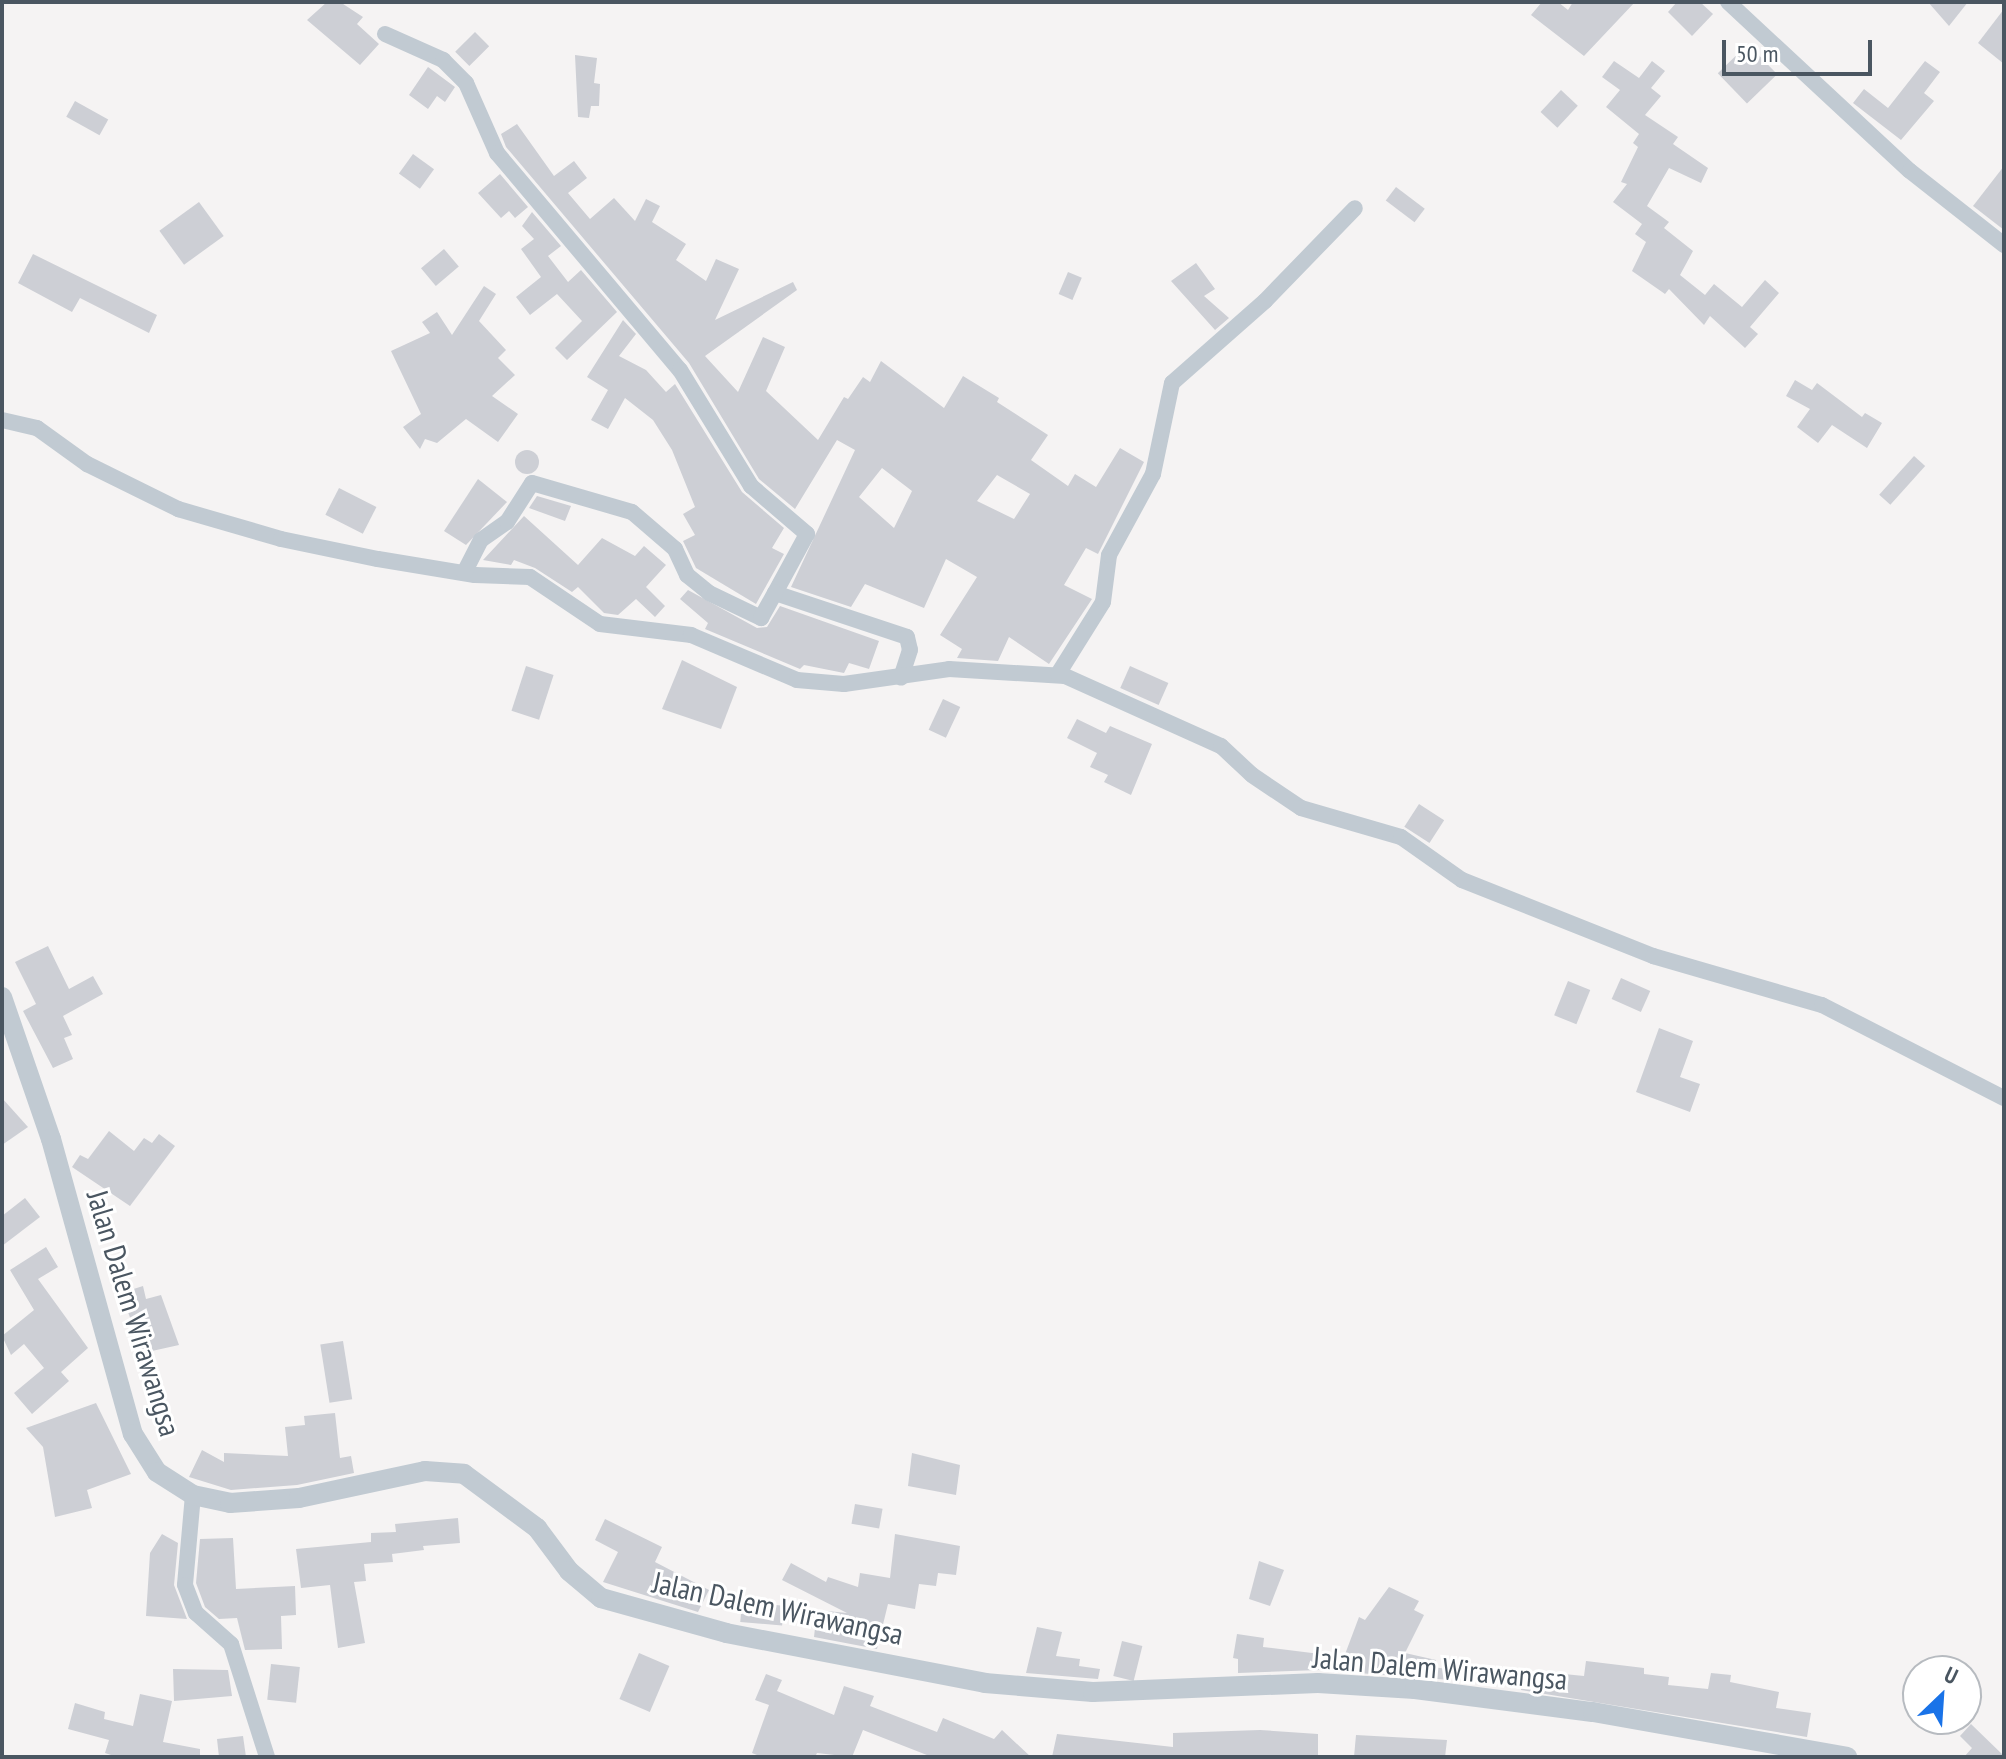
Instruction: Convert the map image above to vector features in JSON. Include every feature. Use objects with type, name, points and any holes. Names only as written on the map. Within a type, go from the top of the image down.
[{"type":"street","points":[[1728,2],[1910,171],[2004,245]]},
{"type":"street","points":[[385,34],[443,60],[466,83],[497,153],[680,370],[751,486],[807,534],[761,618],[709,593],[687,575],[675,549],[632,512],[532,483],[507,522],[481,540],[464,573]]},
{"type":"street","points":[[1058,674],[1103,602],[1109,555],[1153,474],[1172,383],[1265,301],[1355,208]]},
{"type":"street","points":[[2,420],[37,428],[87,464],[178,509],[281,539],[464,573],[530,577],[600,624],[691,635],[797,680],[844,684],[949,669],[1058,674],[1221,746],[1252,775],[1301,808],[1401,837],[1462,880],[1653,956],[1822,1005],[2004,1098]]},
{"type":"street","points":[[775,593],[907,637],[910,650],[901,678]]},
{"type":"street","name":"Jalan Dalem Wirawangsa","points":[[3,1003],[51,1139],[133,1434],[157,1472],[193,1495],[230,1503],[299,1498],[425,1471],[464,1474],[537,1528],[569,1571],[601,1598],[726,1633],[985,1683],[1093,1692],[1318,1683],[1415,1689],[1593,1712],[1847,1757]]},
{"type":"street","points":[[193,1495],[185,1585],[196,1613],[231,1644],[267,1757]]},
{"type":"building","points":[[327,2],[340,2],[363,17],[357,24],[379,44],[360,65],[307,20]]},
{"type":"building","points":[[1542,2],[1558,2],[1568,10],[1573,2],[1635,2],[1584,56],[1531,15]]},
{"type":"building","points":[[1677,2],[1700,2],[1713,14],[1692,36],[1668,12]]},
{"type":"building","points":[[1928,2],[1968,2],[1949,26]]},
{"type":"building","points":[[2004,9],[2004,64],[1978,43]]},
{"type":"building","points":[[475,32],[489,46],[469,66],[455,52]]},
{"type":"building","points":[[1748,44],[1777,74],[1747,103],[1718,73]]},
{"type":"building","points":[[575,55],[597,58],[594,83],[600,84],[599,106],[591,106],[589,118],[578,117]]},
{"type":"building","points":[[1614,61],[1639,78],[1652,61],[1665,71],[1651,88],[1661,96],[1645,115],[1678,137],[1673,144],[1708,168],[1701,183],[1669,168],[1647,206],[1669,222],[1664,228],[1693,251],[1680,275],[1705,295],[1714,284],[1742,307],[1765,280],[1779,293],[1750,327],[1758,334],[1745,348],[1710,316],[1704,325],[1669,289],[1665,294],[1632,271],[1646,242],[1635,234],[1642,224],[1613,202],[1627,184],[1621,182],[1638,147],[1633,143],[1639,134],[1606,107],[1620,90],[1602,77]]},
{"type":"building","points":[[1925,61],[1940,72],[1924,93],[1934,101],[1901,140],[1853,103],[1864,89],[1888,108]]},
{"type":"building","points":[[428,67],[455,87],[445,102],[437,96],[428,109],[409,95]]},
{"type":"building","points":[[1561,90],[1578,106],[1557,128],[1541,112]]},
{"type":"building","points":[[75,101],[108,119],[100,135],[66,117]]},
{"type":"building","points":[[517,124],[554,176],[574,161],[587,178],[568,193],[590,219],[614,198],[635,221],[646,199],[660,206],[652,222],[686,244],[676,260],[706,281],[716,259],[739,269],[715,320],[793,282],[797,290],[705,356],[738,392],[763,337],[785,347],[766,391],[818,440],[844,397],[848,399],[863,377],[870,382],[881,361],[944,408],[963,376],[999,398],[997,402],[1048,435],[1031,460],[1068,486],[1075,474],[1096,487],[1120,448],[1144,462],[1098,554],[1086,548],[1064,585],[1092,599],[1049,664],[1009,637],[998,661],[957,658],[962,649],[940,635],[977,577],[946,559],[924,608],[865,584],[851,607],[791,587],[855,450],[837,440],[795,509],[759,479],[689,363],[506,147],[501,134]],"holes":[[[882,468],[912,491],[894,528],[859,497]],[[997,475],[1030,494],[1014,519],[977,501]]]},
{"type":"building","points":[[413,154],[434,169],[420,189],[399,173]]},
{"type":"building","points":[[2004,166],[2004,230],[1973,206]]},
{"type":"building","points":[[500,174],[528,207],[515,218],[509,211],[501,218],[478,193]]},
{"type":"building","points":[[1396,187],[1425,209],[1415,222],[1386,201]]},
{"type":"building","points":[[199,202],[224,236],[184,265],[159,231]]},
{"type":"building","points":[[532,212],[561,246],[548,256],[568,282],[581,270],[617,312],[567,360],[555,348],[582,321],[557,294],[530,315],[516,297],[541,277],[521,249],[534,239],[522,226]]},
{"type":"building","points":[[444,249],[459,267],[436,286],[421,268]]},
{"type":"building","points":[[33,254],[157,315],[149,333],[80,298],[72,312],[18,283]]},
{"type":"building","points":[[1196,263],[1215,289],[1204,296],[1229,318],[1215,330],[1171,281]]},
{"type":"building","points":[[1068,272],[1082,278],[1072,300],[1059,294]]},
{"type":"building","points":[[484,286],[496,294],[479,321],[506,350],[498,358],[515,375],[492,396],[518,414],[498,442],[466,419],[437,443],[425,439],[420,449],[403,427],[421,414],[391,351],[430,333],[422,322],[437,312],[452,335]]},
{"type":"building","points":[[623,320],[636,334],[619,356],[646,370],[666,392],[675,384],[742,492],[784,528],[772,548],[784,554],[756,604],[696,568],[683,541],[695,535],[683,514],[695,507],[672,450],[653,420],[625,398],[608,429],[591,420],[608,390],[587,377]]},
{"type":"building","points":[[1795,380],[1812,390],[1817,383],[1862,417],[1865,413],[1882,423],[1867,448],[1832,425],[1818,443],[1797,427],[1810,409],[1786,396]]},
{"type":"building","points":[[527,450],[536,453],[539,462],[536,471],[527,474],[518,471],[515,462],[518,453]]},
{"type":"building","points":[[1914,456],[1925,466],[1890,505],[1879,495]]},
{"type":"building","points":[[478,479],[507,502],[466,545],[444,531]]},
{"type":"building","points":[[339,488],[376,507],[363,534],[325,515]]},
{"type":"building","points":[[537,496],[571,506],[565,521],[529,508]]},
{"type":"building","points":[[524,516],[578,565],[602,538],[635,556],[644,546],[666,565],[646,587],[665,606],[655,617],[636,599],[618,615],[604,613],[578,587],[572,592],[535,568],[514,560],[511,565],[483,560]]},
{"type":"building","points":[[688,590],[757,628],[767,627],[780,606],[879,641],[869,669],[849,663],[844,673],[804,665],[800,669],[705,629],[708,623],[680,599]]},
{"type":"building","points":[[682,660],[737,687],[721,729],[662,709]]},
{"type":"building","points":[[526,666],[554,675],[539,720],[511,711]]},
{"type":"building","points":[[1130,666],[1168,683],[1159,705],[1120,688]]},
{"type":"building","points":[[943,699],[960,707],[946,738],[929,730]]},
{"type":"building","points":[[1077,719],[1106,733],[1110,726],[1152,744],[1131,795],[1104,782],[1108,775],[1090,767],[1097,753],[1067,738]]},
{"type":"building","points":[[1419,804],[1444,820],[1429,843],[1404,827]]},
{"type":"building","points":[[48,946],[69,989],[93,976],[103,994],[63,1016],[72,1035],[64,1038],[73,1059],[53,1068],[23,1011],[36,1004],[15,962]]},
{"type":"building","points":[[1621,978],[1650,991],[1641,1012],[1612,999]]},
{"type":"building","points":[[1568,981],[1590,990],[1576,1024],[1554,1015]]},
{"type":"building","points":[[1659,1028],[1693,1041],[1680,1077],[1700,1084],[1690,1112],[1636,1092]]},
{"type":"building","points":[[2,1098],[28,1127],[2,1145]]},
{"type":"building","points":[[109,1131],[134,1151],[144,1138],[152,1143],[159,1134],[175,1146],[130,1206],[72,1167],[80,1155],[88,1159]]},
{"type":"building","points":[[25,1198],[40,1217],[2,1246],[2,1216]]},
{"type":"building","points":[[46,1247],[58,1267],[38,1279],[88,1348],[61,1372],[69,1381],[32,1414],[14,1393],[44,1368],[24,1344],[11,1355],[2,1336],[34,1310],[10,1270]]},
{"type":"building","points":[[143,1286],[146,1299],[161,1295],[179,1345],[143,1353],[121,1293]]},
{"type":"building","points":[[343,1341],[352,1399],[330,1403],[320,1345]]},
{"type":"building","points":[[96,1403],[131,1474],[87,1490],[92,1508],[55,1517],[43,1447],[26,1428]]},
{"type":"building","points":[[335,1413],[340,1458],[351,1456],[354,1473],[297,1485],[231,1490],[189,1477],[202,1450],[224,1462],[224,1453],[288,1456],[285,1427],[305,1425],[304,1416]]},
{"type":"building","points":[[912,1453],[960,1465],[956,1495],[908,1486]]},
{"type":"building","points":[[855,1504],[883,1509],[879,1529],[852,1524]]},
{"type":"building","points":[[458,1518],[460,1543],[423,1546],[424,1550],[392,1554],[393,1562],[364,1564],[366,1581],[354,1582],[365,1643],[338,1648],[330,1585],[301,1588],[296,1549],[371,1542],[371,1533],[396,1532],[395,1524]]},
{"type":"building","points":[[605,1519],[662,1547],[655,1562],[709,1590],[698,1612],[603,1582],[618,1552],[595,1540]]},
{"type":"building","points":[[162,1534],[178,1543],[174,1585],[187,1619],[146,1616],[150,1553]]},
{"type":"building","points":[[895,1534],[960,1546],[956,1575],[938,1573],[936,1586],[919,1584],[915,1609],[888,1604],[877,1649],[814,1637],[817,1610],[847,1613],[782,1580],[791,1563],[826,1582],[828,1577],[858,1587],[860,1573],[890,1578]]},
{"type":"building","points":[[233,1538],[236,1589],[295,1586],[296,1615],[281,1616],[282,1649],[245,1650],[237,1618],[219,1619],[205,1607],[196,1583],[200,1539]]},
{"type":"building","points":[[1259,1561],[1284,1570],[1270,1606],[1249,1599]]},
{"type":"building","points":[[1389,1587],[1419,1601],[1414,1610],[1424,1615],[1405,1653],[1436,1660],[1434,1667],[1452,1670],[1450,1680],[1319,1670],[1238,1673],[1238,1659],[1233,1658],[1237,1634],[1264,1638],[1263,1647],[1344,1657],[1359,1617],[1365,1620]]},
{"type":"building","points":[[742,1602],[784,1606],[782,1626],[740,1622]]},
{"type":"building","points":[[1037,1627],[1062,1632],[1056,1656],[1080,1659],[1079,1666],[1100,1669],[1098,1679],[1026,1673]]},
{"type":"building","points":[[1122,1641],[1142,1646],[1134,1681],[1113,1676]]},
{"type":"building","points":[[639,1653],[669,1666],[650,1712],[619,1699]]},
{"type":"building","points":[[1586,1661],[1644,1668],[1644,1674],[1669,1677],[1668,1685],[1708,1689],[1711,1673],[1731,1675],[1730,1682],[1779,1692],[1776,1708],[1811,1713],[1807,1737],[1521,1690],[1523,1677],[1553,1682],[1554,1673],[1584,1676]]},
{"type":"building","points":[[271,1664],[300,1667],[296,1703],[267,1700]]},
{"type":"building","points":[[173,1669],[228,1670],[232,1696],[174,1701]]},
{"type":"building","points":[[766,1674],[782,1680],[777,1691],[834,1715],[844,1686],[874,1696],[870,1706],[937,1732],[943,1718],[994,1739],[1002,1730],[1031,1757],[932,1757],[863,1730],[852,1757],[817,1753],[815,1757],[762,1757],[752,1753],[769,1705],[755,1700]]},
{"type":"building","points":[[140,1694],[172,1701],[163,1742],[200,1749],[200,1757],[117,1757],[105,1753],[109,1740],[68,1729],[75,1703],[105,1712],[104,1719],[133,1726]]},
{"type":"building","points":[[1260,1730],[1318,1734],[1318,1756],[1052,1757],[1057,1734],[1173,1747],[1173,1733]]},
{"type":"building","points":[[1356,1735],[1447,1740],[1445,1757],[1354,1757]]},
{"type":"building","points":[[1982,1735],[2004,1757],[1964,1757],[1972,1748],[1960,1736]]},
{"type":"building","points":[[243,1736],[246,1757],[219,1757],[217,1739]]}]
